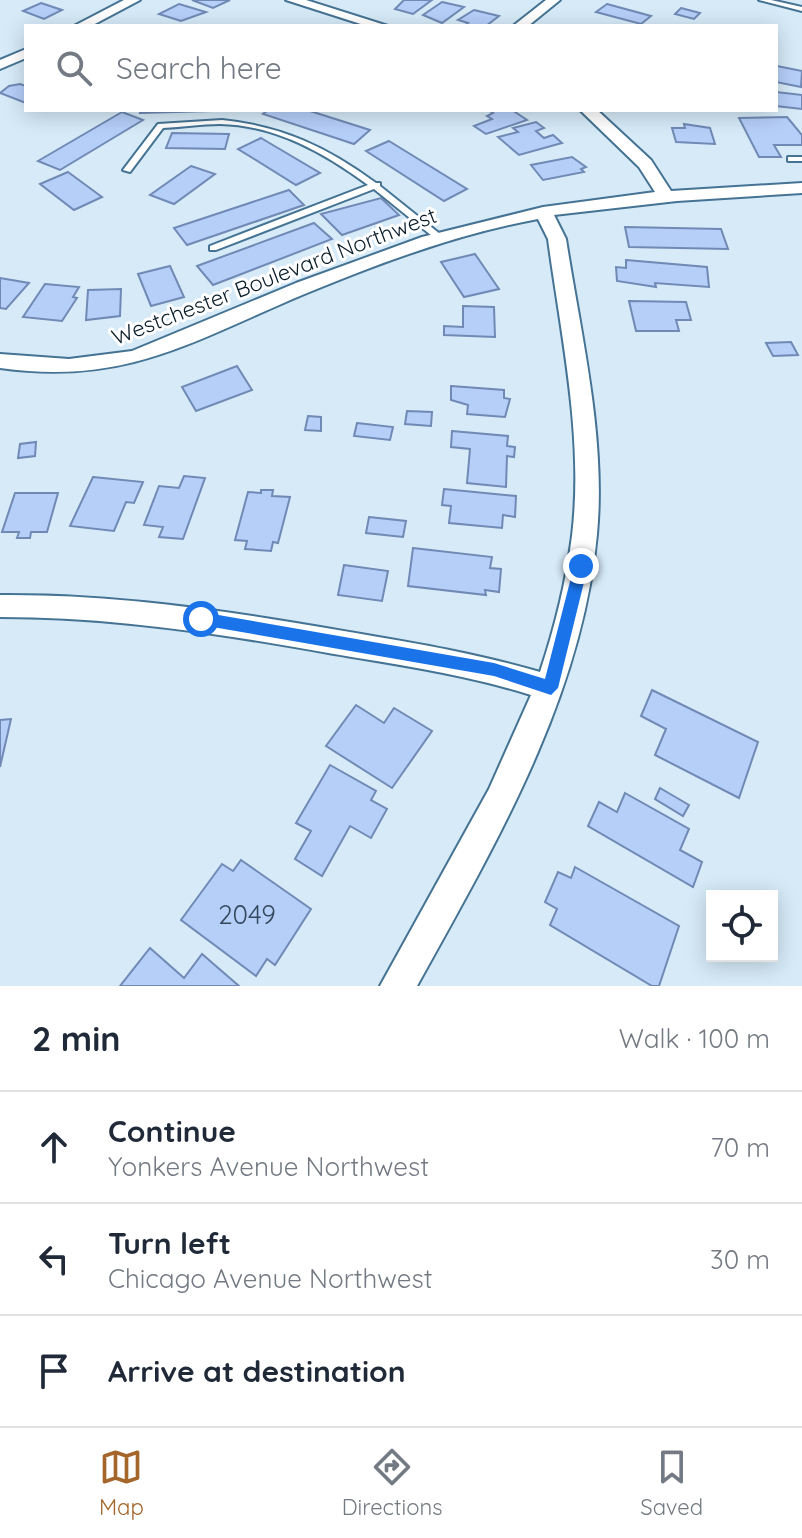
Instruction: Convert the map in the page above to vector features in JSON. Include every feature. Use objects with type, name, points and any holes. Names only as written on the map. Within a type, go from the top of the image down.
[{"type":"street","points":[[85,24],[134,0]]},
{"type":"street","points":[[292,0],[374,24]]},
{"type":"street","points":[[523,24],[554,0]]},
{"type":"street","points":[[0,65],[24,54]]},
{"type":"street","points":[[590,112],[645,164],[666,196]]},
{"type":"street","name":"Westchester Boulevard Northwest","points":[[0,361],[53,370],[96,366],[137,357],[400,250],[543,212],[666,196],[802,188]]},
{"type":"street","points":[[398,986],[493,816],[551,688],[581,566],[586,463],[557,239],[543,212]]},
{"type":"street","points":[[0,606],[61,604],[201,619],[494,669],[551,688]]},
{"type":"lane","points":[[762,0],[802,9]]},
{"type":"lane","points":[[127,170],[161,126],[225,122],[278,132],[377,185],[440,238]]},
{"type":"lane","points":[[791,159],[802,159]]},
{"type":"lane","points":[[213,248],[377,185]]},
{"type":"building","points":[[192,0],[230,0],[213,8]]},
{"type":"building","points":[[404,0],[432,0],[413,14],[395,9]]},
{"type":"building","points":[[442,2],[464,7],[442,23],[423,15]]},
{"type":"building","points":[[41,3],[62,10],[44,19],[23,11]]},
{"type":"building","points":[[179,4],[206,12],[181,21],[159,14]]},
{"type":"building","points":[[607,4],[651,16],[641,24],[596,12]]},
{"type":"building","points":[[681,8],[700,13],[694,19],[675,14]]},
{"type":"building","points":[[474,10],[499,16],[489,24],[467,24],[458,20]]},
{"type":"building","points":[[778,66],[802,71],[801,87],[778,82]]},
{"type":"building","points":[[24,85],[24,102],[0,93],[9,86]]},
{"type":"building","points":[[778,92],[802,95],[802,109],[778,106]]},
{"type":"building","points":[[122,112],[143,120],[60,170],[38,161]]},
{"type":"building","points":[[313,112],[370,130],[354,144],[263,114]]},
{"type":"building","points":[[515,112],[527,120],[486,134],[474,126],[492,119],[487,116]]},
{"type":"building","points":[[787,117],[802,135],[802,145],[774,145],[781,157],[759,157],[739,118]]},
{"type":"building","points":[[536,122],[544,128],[536,131],[544,138],[553,135],[562,143],[519,155],[498,137],[518,132],[513,128]]},
{"type":"building","points":[[684,124],[710,128],[715,144],[676,142],[672,128],[685,128]]},
{"type":"building","points":[[172,133],[229,134],[225,149],[166,148]]},
{"type":"building","points":[[261,138],[320,173],[296,185],[238,149]]},
{"type":"building","points":[[389,141],[467,189],[444,201],[366,151]]},
{"type":"building","points":[[572,157],[586,167],[581,169],[584,172],[543,180],[531,165]]},
{"type":"building","points":[[191,166],[215,174],[174,204],[150,195]]},
{"type":"building","points":[[68,172],[102,197],[74,210],[40,184]]},
{"type":"building","points":[[289,190],[304,205],[187,245],[174,228]]},
{"type":"building","points":[[381,198],[399,215],[342,235],[321,214]]},
{"type":"building","points":[[314,223],[332,239],[213,285],[197,266]]},
{"type":"building","points":[[625,227],[721,229],[728,249],[629,247]]},
{"type":"building","points":[[475,254],[499,289],[464,297],[441,262]]},
{"type":"building","points":[[626,260],[707,267],[709,287],[655,283],[656,287],[617,281],[616,267],[626,268]]},
{"type":"building","points":[[170,266],[184,297],[151,306],[138,274]]},
{"type":"building","points":[[0,278],[29,283],[6,309],[0,308]]},
{"type":"building","points":[[45,284],[79,287],[73,297],[77,298],[62,321],[23,317]]},
{"type":"building","points":[[121,289],[120,316],[86,320],[88,290]]},
{"type":"building","points":[[629,301],[686,302],[691,320],[676,320],[679,331],[636,331]]},
{"type":"building","points":[[463,306],[494,307],[495,337],[444,335],[444,326],[463,327]]},
{"type":"building","points":[[791,342],[798,355],[773,356],[766,343]]},
{"type":"building","points":[[237,366],[252,390],[196,411],[182,387]]},
{"type":"building","points":[[451,386],[504,390],[504,398],[510,399],[505,417],[467,414],[468,405],[451,400]]},
{"type":"building","points":[[407,411],[432,412],[431,426],[405,424]]},
{"type":"building","points":[[308,416],[321,417],[321,431],[305,430]]},
{"type":"building","points":[[357,423],[393,427],[390,440],[354,436]]},
{"type":"building","points":[[452,431],[508,436],[507,446],[515,447],[514,457],[507,456],[506,487],[467,483],[470,449],[451,447]]},
{"type":"building","points":[[36,442],[35,456],[18,458],[20,444]]},
{"type":"building","points":[[184,476],[205,478],[183,539],[159,537],[163,527],[144,525],[159,486],[179,488]]},
{"type":"building","points":[[93,477],[143,482],[134,503],[126,502],[114,531],[70,526]]},
{"type":"building","points":[[444,489],[516,496],[515,517],[503,515],[502,528],[449,523],[451,506],[442,505]]},
{"type":"building","points":[[261,490],[273,490],[272,496],[290,497],[278,543],[273,542],[271,551],[245,549],[247,541],[235,540],[248,492],[261,493]]},
{"type":"building","points":[[15,493],[58,493],[47,532],[31,532],[30,538],[17,538],[19,532],[2,532]]},
{"type":"building","points":[[369,517],[406,521],[403,537],[366,533]]},
{"type":"building","points":[[413,548],[492,557],[490,568],[501,569],[499,592],[485,590],[486,595],[408,586]]},
{"type":"building","points":[[344,565],[388,571],[382,601],[338,595]]},
{"type":"building","points":[[652,690],[758,742],[739,798],[655,755],[666,729],[641,716]]},
{"type":"building","points":[[356,705],[384,723],[394,708],[432,731],[392,788],[326,746]]},
{"type":"building","points":[[11,719],[0,767],[0,720]]},
{"type":"building","points":[[330,765],[376,791],[371,800],[387,809],[371,838],[350,826],[322,876],[295,859],[311,831],[296,823]]},
{"type":"building","points":[[660,788],[689,805],[683,816],[655,799]]},
{"type":"building","points":[[625,793],[689,829],[680,850],[702,862],[693,887],[588,826],[599,802],[617,812]]},
{"type":"building","points":[[241,860],[311,909],[275,965],[267,959],[256,976],[181,920],[222,864],[233,871]]},
{"type":"building","points":[[575,867],[679,926],[659,986],[652,986],[550,925],[557,909],[545,902],[558,872],[571,878]]},
{"type":"building","points":[[150,948],[184,978],[202,954],[239,986],[120,986]]},
{"type":"route","points":[[201,619],[494,669],[551,688],[581,566]]}]
